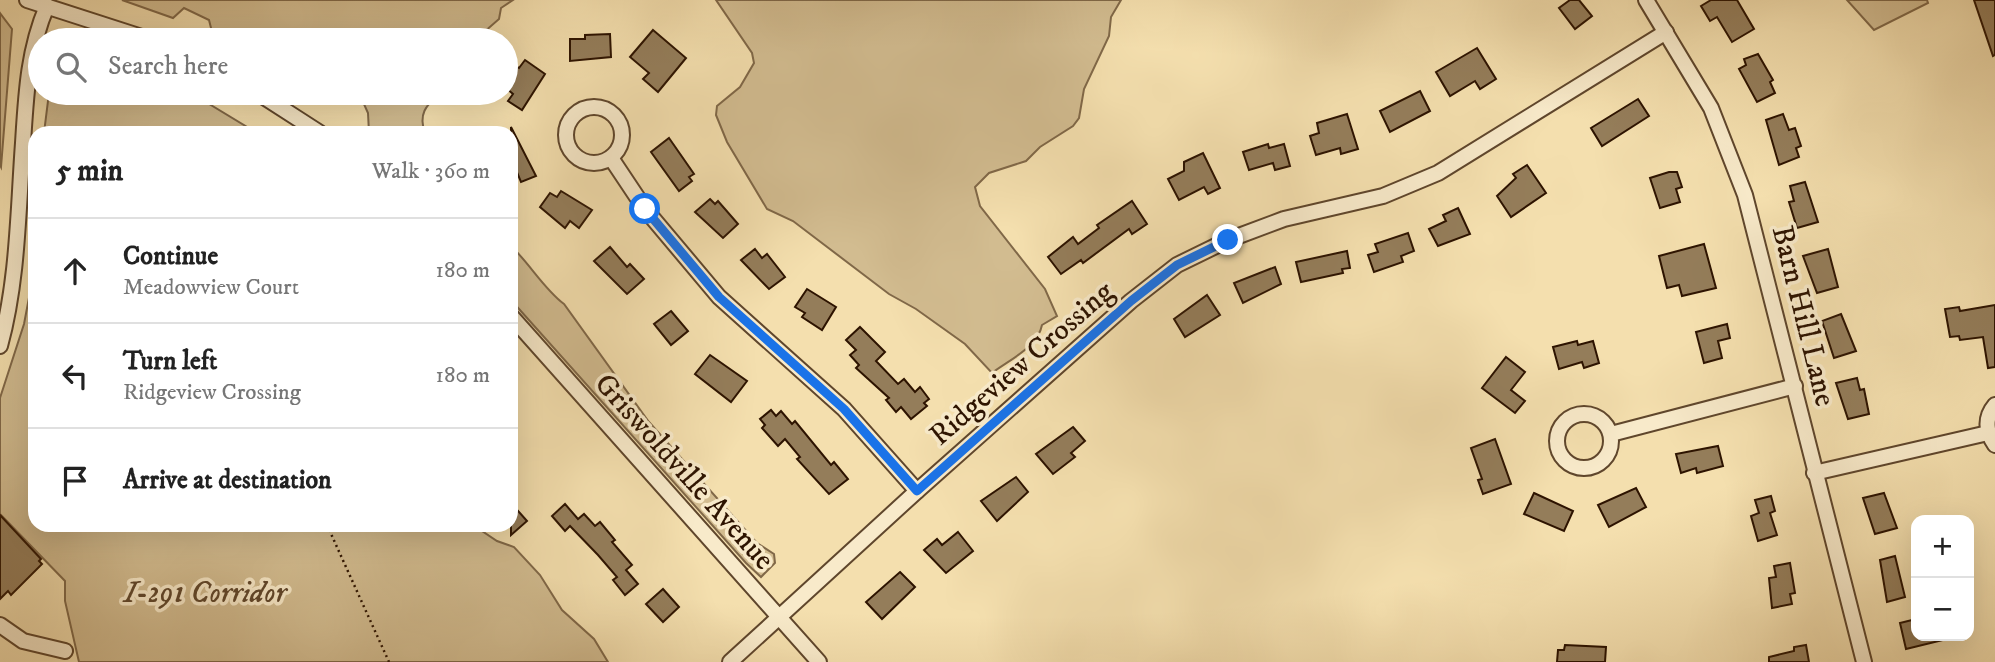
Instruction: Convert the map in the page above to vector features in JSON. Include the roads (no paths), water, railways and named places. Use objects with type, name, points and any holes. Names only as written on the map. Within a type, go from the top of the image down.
[{"type":"street","points":[[27,0],[114,28]]},
{"type":"street","name":"Barn Hill Lane","points":[[1646,0],[1711,108],[1745,195],[1864,662]]},
{"type":"street","points":[[40,28],[47,6]]},
{"type":"street","name":"Ridgeview Crossing","points":[[730,662],[917,491],[1131,301],[1177,265],[1228,240],[1284,219],[1382,196],[1438,173],[1666,32]]},
{"type":"street","points":[[0,346],[11,297],[15,262],[28,86]]},
{"type":"street","points":[[277,105],[309,126]]},
{"type":"street","points":[[591,107],[600,107],[616,117],[622,134],[621,143],[611,158],[603,162],[584,161],[570,149],[566,132],[574,115],[591,107]]},
{"type":"street","points":[[611,158],[645,209],[719,297],[844,409],[917,491]]},
{"type":"street","name":"Griswoldville Avenue","points":[[518,324],[819,662]]},
{"type":"street","points":[[1611,434],[1795,386]]},
{"type":"street","points":[[1814,473],[1991,439],[1987,421],[1995,405]]},
{"type":"street","points":[[0,625],[23,641],[65,651]]},
{"type":"park label","name":"I-291 Corridor","points":[[205,593]]}]
